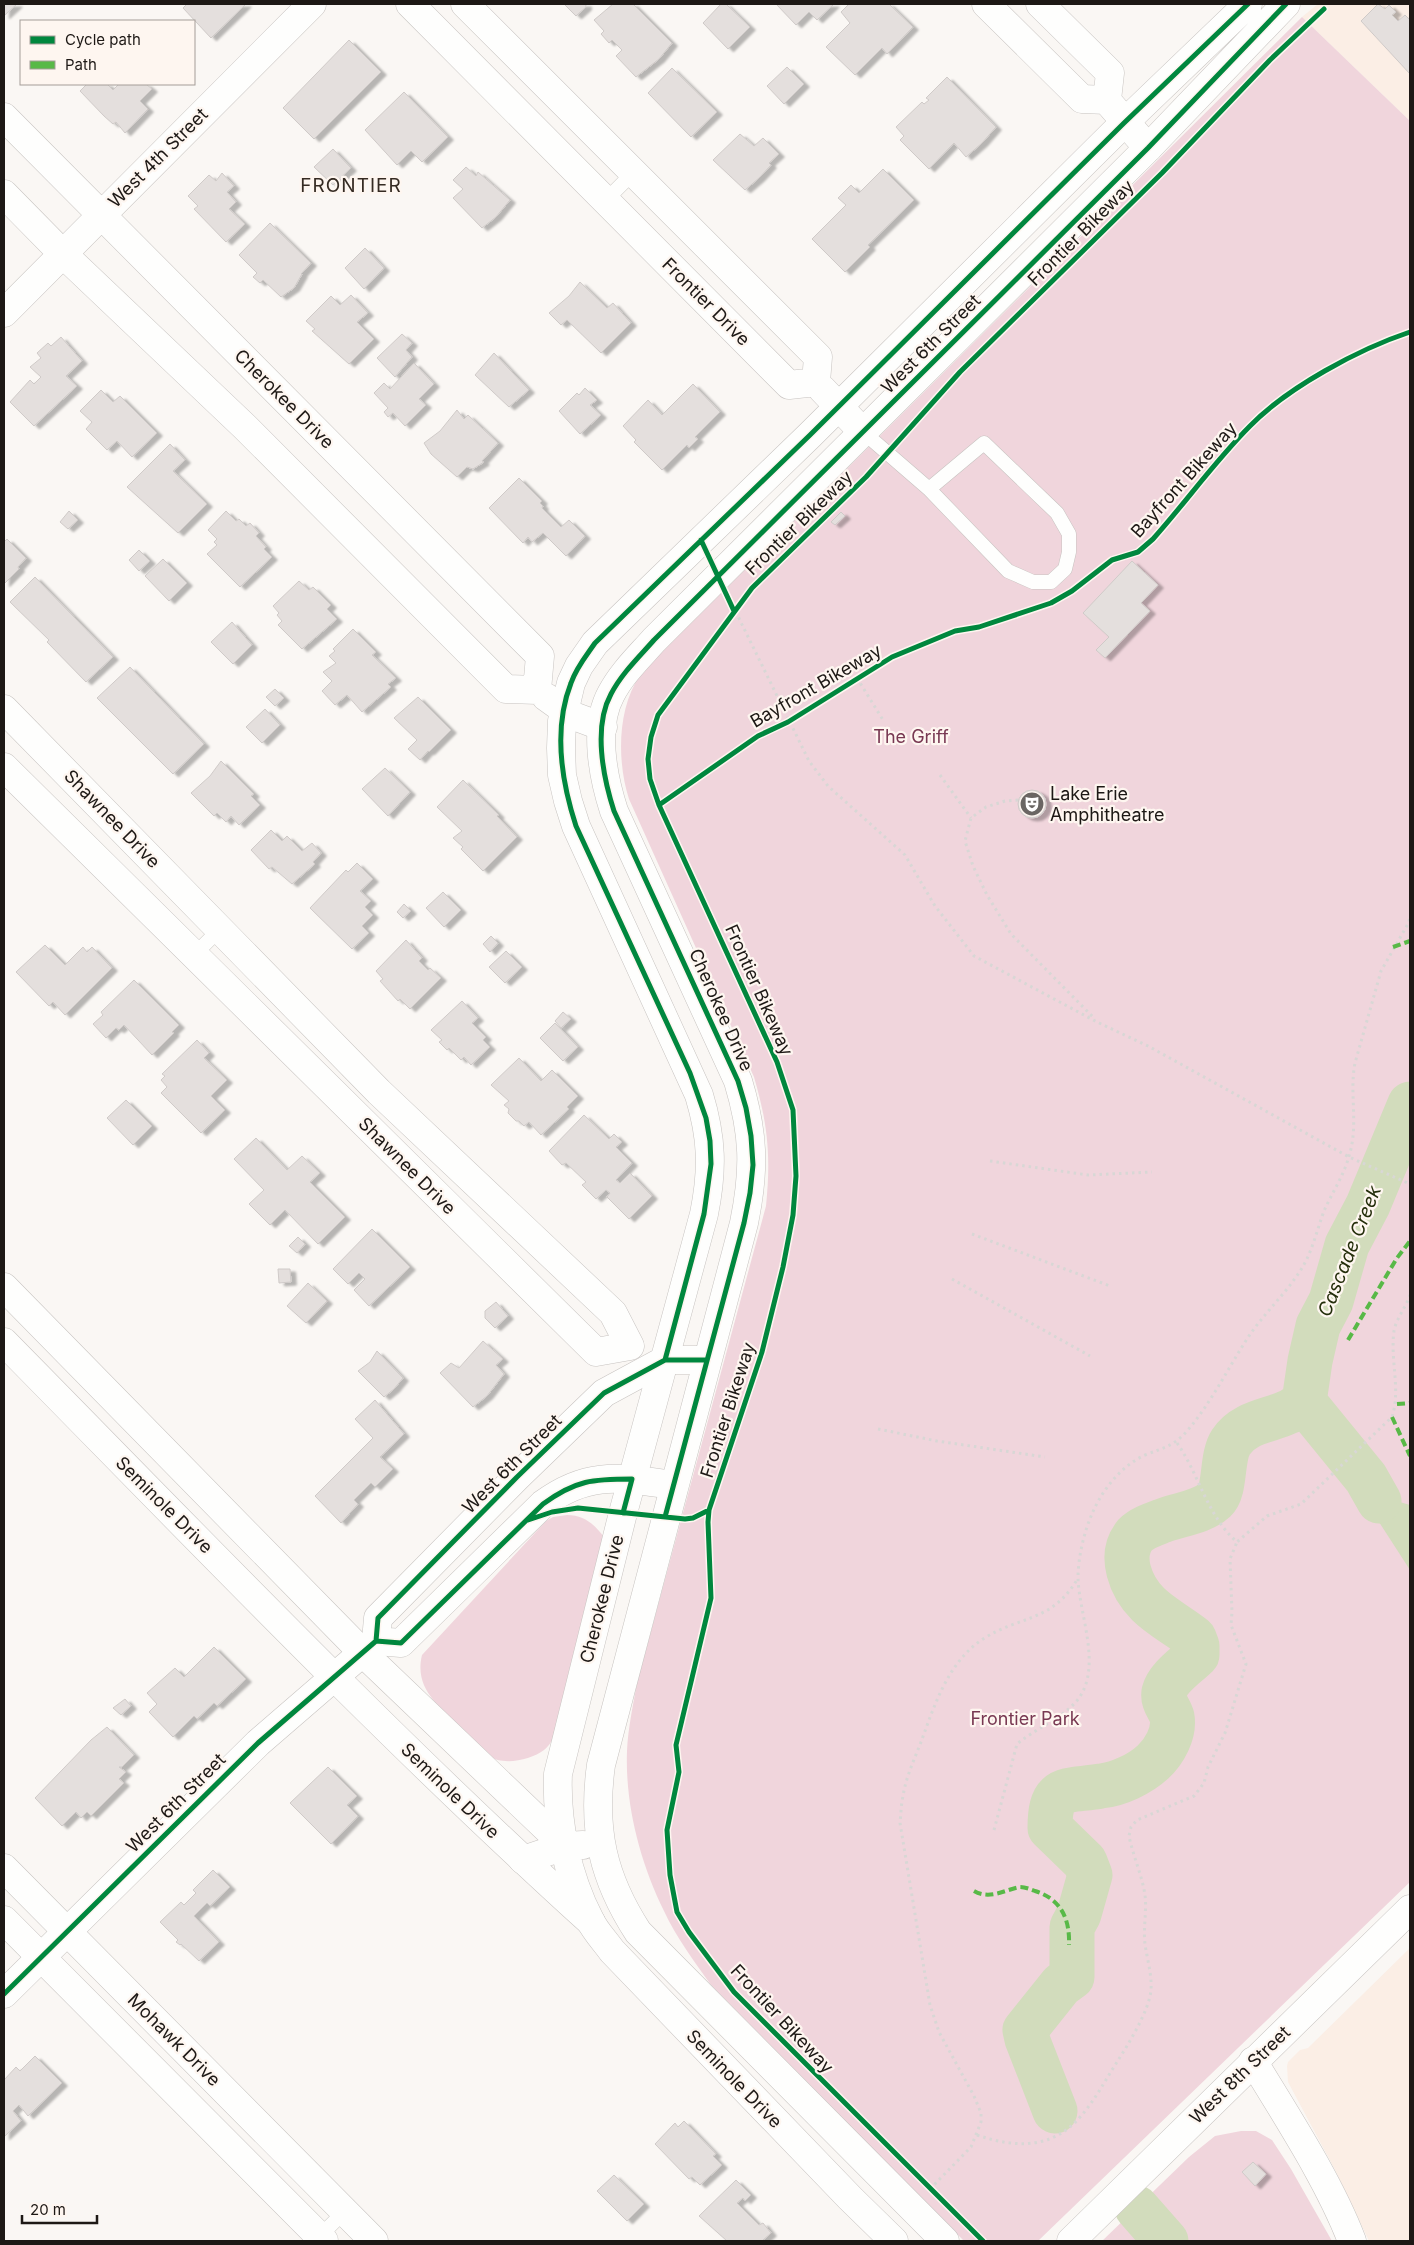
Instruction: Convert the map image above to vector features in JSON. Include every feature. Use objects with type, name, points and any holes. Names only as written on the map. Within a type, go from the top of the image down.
[{"type":"street","name":"West 4th Street","points":[[4,313],[312,4]]},
{"type":"street","name":"Frontier Drive","points":[[410,4],[789,385],[816,382]]},
{"type":"street","points":[[465,4],[632,174],[818,357],[816,382],[862,431]]},
{"type":"street","points":[[986,4],[1082,99],[1106,100]]},
{"type":"street","points":[[1040,4],[1110,73],[1106,100],[1124,123],[1148,148]]},
{"type":"street","name":"West 6th Street","points":[[570,683],[594,643],[839,406],[1124,123],[1248,4]]},
{"type":"street","name":"West 6th Street","points":[[604,719],[610,695],[627,670],[654,640],[1148,148],[1286,4]]},
{"type":"street","name":"Cherokee Drive","points":[[4,117],[540,656],[537,690]]},
{"type":"street","points":[[4,194],[63,254],[245,427],[506,689],[537,690],[564,711],[578,719],[604,719]]},
{"type":"street","name":"Cherokee Drive","points":[[570,683],[564,711],[561,748],[562,775],[576,826],[693,1080],[706,1118],[711,1164],[704,1214],[632,1479],[558,1774],[557,1802],[565,1846],[580,1900],[590,1922]]},
{"type":"street","name":"Shawnee Drive","points":[[4,709],[379,1092],[614,1314],[630,1346],[596,1352],[4,767]]},
{"type":"street","name":"Cherokee Drive","points":[[604,719],[603,769],[614,811],[728,1056],[746,1108],[751,1136],[753,1165],[747,1208],[601,1765],[597,1790],[599,1844],[614,1887]]},
{"type":"street","points":[[4,1287],[370,1647],[565,1846]]},
{"type":"street","name":"Seminole Drive","points":[[4,1342],[333,1677],[590,1922],[625,1966],[894,2241]]},
{"type":"street","points":[[630,1346],[665,1360]]},
{"type":"street","name":"West 6th Street","points":[[4,1994],[258,1743],[370,1647],[378,1618],[523,1471],[604,1393],[665,1360],[707,1360]]},
{"type":"street","points":[[370,1647],[401,1644],[543,1504],[561,1491],[578,1484],[603,1478],[632,1479],[674,1485]]},
{"type":"street","points":[[523,1860],[565,1846],[599,1844]]},
{"type":"street","name":"Mohawk Drive","points":[[4,1868],[374,2241]]},
{"type":"street","name":"Seminole Drive","points":[[614,1887],[626,1914],[638,1932],[945,2241]]},
{"type":"street","name":"West 8th Street","points":[[1071,2241],[1410,1909]]},
{"type":"street","name":"Mohawk Drive","points":[[4,1920],[321,2239]]},
{"type":"street","points":[[1253,2061],[1318,2173],[1352,2241]]},
{"type":"lane","points":[[605,201],[632,174]]},
{"type":"lane","points":[[862,431],[929,489],[1008,571],[1033,582],[1051,582],[1065,569],[1069,552],[1069,534],[1057,513],[984,443],[929,489]]},
{"type":"lane","points":[[194,955],[220,930]]},
{"type":"lane","name":"Mohawk Drive","points":[[321,2239],[344,2212]]},
{"type":"path","points":[[728,618],[740,603]]},
{"type":"path","points":[[734,610],[808,761],[828,786],[905,855],[935,906],[974,956],[1097,1022],[1148,1046],[1349,1157],[1372,1165],[1410,1184]]},
{"type":"path","points":[[857,678],[883,720]]},
{"type":"path","points":[[940,775],[972,818]]},
{"type":"path","points":[[1018,800],[1005,801],[986,807],[972,818],[965,840],[973,866],[1011,934],[1097,1022]]},
{"type":"path","points":[[994,1830],[1017,1744],[1068,1710],[1079,1697],[1085,1685],[1088,1673],[1087,1645],[1078,1578],[1083,1546],[1092,1514],[1106,1488],[1122,1469],[1143,1456],[1177,1443],[1214,1395],[1267,1311],[1303,1267],[1325,1210],[1349,1157],[1354,1138],[1352,1078],[1355,1063],[1381,971],[1409,922],[1410,915]]},
{"type":"path","points":[[990,1162],[1088,1175],[1152,1172]]},
{"type":"path","points":[[972,1234],[1110,1286]]},
{"type":"path","points":[[952,1279],[1090,1356]]},
{"type":"path","points":[[977,2135],[1001,2143],[1023,2145],[1041,2141],[1061,2132],[1081,2116],[1125,2050],[1143,2014],[1151,1991],[1151,1976],[1144,1943],[1145,1895],[1130,1836],[1132,1827],[1137,1820],[1194,1796],[1204,1783],[1208,1767],[1225,1733],[1246,1664],[1231,1625],[1230,1559],[1237,1542],[1268,1516],[1301,1504],[1392,1417],[1397,1404],[1392,1353],[1394,1328],[1410,1295]]},
{"type":"path","points":[[878,1429],[937,1441],[1045,1457]]},
{"type":"path","points":[[1177,1443],[1224,1531],[1237,1542]]},
{"type":"path","points":[[924,2182],[932,2191],[970,2147],[977,2135],[981,2122],[981,2113],[974,2096],[939,2032],[925,1985],[900,1823],[902,1797],[908,1776],[938,1698],[951,1672],[963,1656],[984,1638],[1035,1617],[1060,1602],[1078,1578]]},
{"type":"shaded area","points":[[1318,4],[1410,4],[1410,121],[1302,17]]},
{"type":"shaded area","points":[[1393,1500],[1410,1505],[1410,1570],[1379,1522],[1376,1508],[1379,1501]]},
{"type":"shaded area","points":[[1410,1948],[1410,2241],[1369,2241],[1334,2168],[1288,2082],[1287,2066],[1288,2062],[1300,2050],[1308,2048]]},
{"type":"green space","name":"Frontier Park","points":[[1302,17],[1410,121],[1410,1882],[1038,2241],[964,2241],[711,1985],[669,1921],[655,1892],[636,1833],[629,1792],[627,1751],[637,1683],[766,1206],[768,1156],[765,1126],[754,1077],[629,799],[622,769],[621,736],[623,719],[632,689],[640,675],[650,664]]},
{"type":"green space","points":[[573,1515],[588,1521],[604,1537],[561,1724],[549,1745],[538,1754],[525,1759],[502,1761],[489,1756],[477,1746],[429,1695],[421,1677],[422,1655],[546,1521],[553,1517]]},
{"type":"green space","points":[[1241,2131],[1256,2131],[1272,2140],[1291,2169],[1332,2241],[1102,2241],[1189,2157],[1215,2136]]},
{"type":"building","points":[[4,4],[17,4],[4,16]]},
{"type":"building","points":[[187,4],[246,4],[211,38],[183,8]]},
{"type":"building","points":[[564,4],[586,4],[586,7],[576,16]]},
{"type":"building","points":[[613,4],[633,4],[672,43],[659,59],[636,77],[616,56],[622,50],[612,40],[609,43],[601,34],[604,31],[594,20]]},
{"type":"building","points":[[721,4],[726,4],[750,27],[728,49],[703,23]]},
{"type":"building","points":[[776,4],[834,4],[817,20],[809,12],[796,25]]},
{"type":"building","points":[[849,4],[889,4],[913,27],[887,54],[882,48],[855,75],[826,47],[850,23],[841,12]]},
{"type":"building","points":[[1378,4],[1385,9],[1389,5],[1396,12],[1392,15],[1398,21],[1405,15],[1410,20],[1410,74],[1361,21]]},
{"type":"building","points":[[349,40],[381,72],[314,139],[283,108]]},
{"type":"building","points":[[787,67],[804,84],[784,104],[767,86]]},
{"type":"building","points":[[672,68],[717,112],[691,137],[648,93]]},
{"type":"building","points":[[947,77],[996,127],[966,157],[954,143],[929,169],[900,140],[904,136],[896,127],[922,102],[924,104],[929,100],[926,98]]},
{"type":"building","points":[[86,85],[108,85],[113,90],[118,85],[147,85],[152,89],[140,101],[148,109],[125,133],[116,122],[113,124],[104,116],[80,91]]},
{"type":"building","points":[[404,92],[448,137],[422,162],[411,151],[397,165],[365,130]]},
{"type":"building","points":[[740,134],[754,146],[763,138],[779,154],[769,163],[771,165],[759,178],[745,190],[713,160]]},
{"type":"building","points":[[333,149],[351,168],[333,185],[314,167]]},
{"type":"building","points":[[466,167],[476,176],[478,172],[510,200],[496,217],[482,228],[453,198],[463,189],[453,180]]},
{"type":"building","points":[[883,169],[914,200],[868,245],[870,247],[845,272],[812,239],[846,205],[838,198],[851,185],[859,193]]},
{"type":"building","points":[[222,173],[234,186],[227,192],[236,202],[229,209],[245,224],[226,242],[194,209],[198,206],[188,196],[209,175],[216,181]]},
{"type":"building","points":[[270,223],[311,263],[301,274],[294,288],[281,297],[263,280],[260,283],[253,277],[257,273],[239,255]]},
{"type":"building","points":[[365,248],[384,268],[364,289],[345,268]]},
{"type":"building","points":[[580,282],[607,308],[613,303],[631,323],[601,353],[567,320],[561,325],[549,313],[569,296]]},
{"type":"building","points":[[351,295],[368,313],[357,322],[374,339],[349,364],[312,331],[315,329],[306,321],[331,296],[340,305]]},
{"type":"building","points":[[402,334],[412,343],[406,350],[412,357],[395,377],[377,358]]},
{"type":"building","points":[[61,337],[82,361],[66,376],[77,386],[34,426],[10,402],[30,380],[34,384],[41,377],[30,367],[41,358],[37,353],[48,343],[51,346]]},
{"type":"building","points":[[494,353],[529,390],[509,407],[475,375]]},
{"type":"building","points":[[414,363],[434,384],[419,399],[426,405],[405,426],[393,413],[388,417],[384,412],[388,408],[374,393],[384,383],[390,389]]},
{"type":"building","points":[[693,384],[720,412],[695,437],[698,439],[689,448],[687,445],[662,470],[634,442],[636,440],[623,426],[648,400],[662,415]]},
{"type":"building","points":[[585,388],[597,400],[590,405],[601,415],[580,434],[559,411],[577,393],[579,395]]},
{"type":"building","points":[[101,390],[113,402],[120,396],[157,433],[132,457],[117,441],[107,450],[86,429],[92,422],[80,411]]},
{"type":"building","points":[[457,410],[464,419],[468,415],[498,443],[482,461],[484,462],[473,469],[467,467],[457,477],[431,454],[424,443],[440,431]]},
{"type":"building","points":[[170,444],[185,460],[173,471],[207,504],[178,533],[127,487]]},
{"type":"building","points":[[519,478],[542,501],[540,503],[543,506],[542,508],[561,527],[569,520],[585,536],[566,556],[543,533],[532,542],[528,537],[523,543],[489,508]]},
{"type":"building","points":[[69,511],[78,520],[68,529],[60,522]]},
{"type":"building","points":[[226,511],[236,521],[239,519],[246,526],[250,523],[259,533],[256,536],[266,547],[264,549],[272,557],[240,587],[207,554],[217,545],[214,542],[217,539],[208,530]]},
{"type":"building","points":[[841,512],[845,516],[835,525],[831,522]]},
{"type":"building","points":[[7,539],[26,558],[18,567],[19,569],[4,584],[4,542]]},
{"type":"building","points":[[139,550],[150,561],[139,571],[129,560]]},
{"type":"building","points":[[163,559],[187,583],[169,601],[145,576]]},
{"type":"building","points":[[1132,561],[1158,585],[1141,603],[1150,611],[1105,658],[1096,650],[1109,637],[1083,613]]},
{"type":"building","points":[[35,577],[113,657],[86,682],[47,642],[49,640],[10,602]]},
{"type":"building","points":[[299,581],[309,590],[313,587],[331,605],[327,609],[337,619],[302,649],[278,625],[282,621],[277,615],[279,613],[273,606]]},
{"type":"building","points":[[232,622],[252,645],[233,664],[211,642]]},
{"type":"building","points":[[353,629],[376,652],[372,655],[396,678],[388,684],[391,687],[362,712],[347,695],[335,705],[322,691],[332,681],[323,672],[336,663],[329,656],[335,651],[333,649]]},
{"type":"building","points":[[130,667],[204,744],[173,774],[97,698]]},
{"type":"building","points":[[275,689],[284,698],[275,706],[266,697]]},
{"type":"building","points":[[418,697],[451,730],[420,760],[408,749],[417,740],[394,718]]},
{"type":"building","points":[[265,709],[280,725],[262,743],[246,727]]},
{"type":"building","points":[[221,761],[254,794],[251,796],[260,805],[239,825],[231,816],[226,822],[217,813],[214,816],[191,793],[210,776]]},
{"type":"building","points":[[385,768],[410,792],[388,816],[362,789]]},
{"type":"building","points":[[463,780],[499,815],[497,816],[517,837],[483,871],[453,838],[462,831],[437,807]]},
{"type":"building","points":[[1032,790],[1042,794],[1046,804],[1042,814],[1032,818],[1022,814],[1018,804],[1022,794]]},
{"type":"building","points":[[271,830],[282,841],[287,836],[302,851],[312,843],[321,853],[313,862],[315,864],[292,884],[272,867],[269,869],[251,850]]},
{"type":"building","points":[[357,863],[373,879],[360,891],[371,901],[365,907],[373,915],[362,926],[369,933],[352,949],[310,908],[346,870],[348,872]]},
{"type":"building","points":[[443,892],[461,910],[444,927],[426,908]]},
{"type":"building","points":[[404,904],[411,911],[403,918],[397,912]]},
{"type":"building","points":[[491,936],[498,943],[490,952],[483,944]]},
{"type":"building","points":[[406,940],[422,958],[419,961],[428,970],[430,968],[441,978],[410,1009],[400,999],[398,1001],[380,981],[383,979],[376,971]]},
{"type":"building","points":[[45,945],[65,965],[83,947],[87,952],[92,947],[112,968],[65,1015],[53,1002],[49,1006],[16,972]]},
{"type":"building","points":[[506,951],[522,967],[505,983],[489,967]]},
{"type":"building","points":[[134,980],[179,1025],[172,1032],[174,1033],[152,1055],[124,1025],[119,1030],[116,1028],[106,1038],[93,1024],[103,1015],[101,1012]]},
{"type":"building","points":[[462,1001],[478,1018],[472,1023],[486,1037],[483,1040],[490,1047],[471,1065],[464,1057],[461,1060],[449,1048],[447,1050],[439,1042],[442,1040],[431,1030]]},
{"type":"building","points":[[563,1012],[571,1019],[561,1028],[555,1021]]},
{"type":"building","points":[[555,1023],[578,1047],[563,1061],[540,1038]]},
{"type":"building","points":[[197,1040],[209,1053],[204,1058],[227,1080],[211,1096],[225,1110],[201,1133],[161,1093],[167,1087],[161,1080],[165,1076],[162,1074]]},
{"type":"building","points":[[519,1058],[541,1081],[552,1070],[578,1096],[567,1107],[569,1109],[541,1135],[529,1122],[524,1126],[508,1113],[509,1109],[504,1105],[509,1101],[491,1085]]},
{"type":"building","points":[[126,1100],[152,1126],[133,1145],[107,1118]]},
{"type":"building","points":[[584,1115],[609,1139],[614,1134],[622,1142],[616,1147],[632,1163],[616,1180],[620,1183],[630,1173],[652,1196],[629,1219],[607,1197],[610,1193],[606,1190],[596,1199],[582,1185],[586,1182],[566,1163],[562,1165],[549,1151]]},
{"type":"building","points":[[256,1138],[287,1170],[302,1156],[320,1173],[310,1182],[345,1217],[318,1244],[285,1210],[270,1225],[249,1204],[264,1190],[234,1159]]},
{"type":"building","points":[[372,1229],[410,1267],[369,1306],[354,1290],[365,1279],[359,1273],[348,1284],[333,1269]]},
{"type":"building","points":[[298,1237],[305,1244],[297,1253],[289,1246]]},
{"type":"building","points":[[278,1269],[290,1269],[291,1282],[279,1283]]},
{"type":"building","points":[[308,1283],[327,1301],[306,1323],[287,1306]]},
{"type":"building","points":[[496,1302],[508,1316],[495,1328],[485,1318],[485,1311]]},
{"type":"building","points":[[483,1341],[503,1359],[496,1365],[504,1374],[487,1396],[473,1407],[440,1373],[451,1363],[459,1368]]},
{"type":"building","points":[[377,1351],[403,1378],[384,1397],[358,1371],[370,1362]]},
{"type":"building","points":[[375,1400],[404,1434],[380,1457],[393,1469],[375,1487],[371,1483],[354,1500],[358,1504],[341,1523],[315,1496],[373,1438],[355,1419]]},
{"type":"building","points":[[214,1647],[246,1679],[217,1706],[214,1703],[197,1719],[194,1716],[173,1737],[149,1712],[157,1704],[147,1693],[175,1668],[184,1677]]},
{"type":"building","points":[[125,1699],[131,1706],[121,1715],[113,1708]]},
{"type":"building","points":[[107,1727],[134,1755],[122,1767],[119,1767],[126,1772],[119,1779],[124,1783],[91,1816],[87,1812],[81,1818],[76,1812],[62,1826],[35,1798],[91,1740]]},
{"type":"building","points":[[328,1767],[357,1796],[347,1805],[358,1816],[331,1844],[290,1803]]},
{"type":"building","points":[[213,1870],[230,1887],[210,1906],[207,1903],[194,1916],[219,1942],[199,1961],[181,1944],[176,1942],[178,1940],[160,1922],[181,1902],[184,1905],[196,1893],[193,1890]]},
{"type":"building","points":[[35,2056],[62,2083],[28,2116],[19,2105],[13,2111],[21,2121],[4,2137],[4,2080],[16,2067],[20,2071]]},
{"type":"building","points":[[684,2121],[716,2154],[713,2156],[722,2165],[700,2185],[692,2177],[689,2179],[655,2144],[675,2123],[678,2127]]},
{"type":"building","points":[[1253,2162],[1266,2174],[1255,2186],[1242,2172]]},
{"type":"building","points":[[614,2175],[644,2204],[627,2221],[597,2191]]},
{"type":"building","points":[[736,2180],[751,2195],[745,2201],[743,2198],[737,2203],[759,2225],[763,2223],[771,2233],[762,2241],[727,2241],[699,2216]]},
{"type":"waterway","name":"Cascade Creek","points":[[1055,2111],[1025,2030],[1061,1985],[1072,1977],[1072,1927],[1079,1914],[1090,1875],[1085,1862],[1050,1828],[1053,1803],[1062,1792],[1108,1785],[1129,1778],[1142,1771],[1157,1758],[1165,1748],[1172,1729],[1172,1717],[1165,1702],[1164,1692],[1169,1681],[1197,1655],[1197,1646],[1194,1638],[1153,1609],[1136,1589],[1127,1562],[1127,1552],[1130,1543],[1135,1535],[1145,1528],[1197,1511],[1215,1500],[1221,1489],[1228,1448],[1236,1435],[1250,1426],[1281,1415],[1304,1402],[1310,1361],[1318,1326],[1331,1301],[1347,1245],[1368,1205],[1410,1104]]},
{"type":"waterway","name":"Cascade Creek","points":[[1304,1402],[1366,1478],[1379,1501]]},
{"type":"waterway","name":"Cascade Creek","points":[[1137,2208],[1166,2241]]},
{"type":"marked path","points":[[1393,947],[1410,941]]},
{"type":"marked path","points":[[1348,1340],[1397,1258],[1410,1241]]},
{"type":"marked path","points":[[1397,1404],[1410,1403]]},
{"type":"marked path","points":[[1392,1417],[1410,1456]]},
{"type":"marked path","points":[[974,1891],[986,1895],[1022,1887],[1044,1895],[1051,1899],[1062,1911],[1068,1927],[1069,1945]]},
{"type":"cycle path","points":[[665,1360],[704,1214],[711,1164],[710,1141],[706,1118],[690,1073],[576,826],[566,791],[561,754],[562,718],[565,700],[573,678],[595,643],[810,435],[1124,123],[1248,4]]},
{"type":"cycle path","name":"Frontier Bikeway","points":[[665,1517],[744,1223],[753,1165],[751,1136],[746,1108],[738,1081],[614,811],[603,768],[601,737],[602,721],[611,694],[620,679],[654,640],[1148,148],[1286,4]]},
{"type":"cycle path","name":"Frontier Bikeway","points":[[983,2241],[734,1992],[689,1932],[677,1912],[670,1875],[667,1830],[679,1772],[676,1745],[711,1598],[709,1510],[762,1352],[783,1267],[793,1215],[796,1176],[793,1110],[777,1062],[659,805],[650,779],[648,759],[651,737],[658,715],[752,588],[866,477],[960,372],[1162,173],[1270,60],[1324,9]]},
{"type":"cycle path","name":"Bayfront Bikeway","points":[[659,805],[758,736],[788,722],[892,657],[955,631],[979,627],[1051,603],[1072,591],[1112,560],[1138,552],[1153,539],[1225,453],[1266,411],[1325,371],[1369,348],[1410,332]]},
{"type":"cycle path","points":[[701,540],[734,611]]},
{"type":"cycle path","points":[[376,1641],[378,1618],[517,1477],[604,1393],[665,1360],[707,1360]]},
{"type":"cycle path","points":[[4,1994],[258,1743],[376,1641],[401,1643],[543,1504],[565,1490],[585,1482],[632,1479],[623,1513]]},
{"type":"cycle path","points":[[528,1520],[552,1512],[578,1508],[685,1519],[693,1518],[709,1510]]},
{"type":"place","name":"Lake Erie Amphitheatre","points":[[1032,804]]},
{"type":"district","name":"FRONTIER","points":[[351,185]]},
{"type":"park label","name":"The Griff","points":[[911,737]]}]
